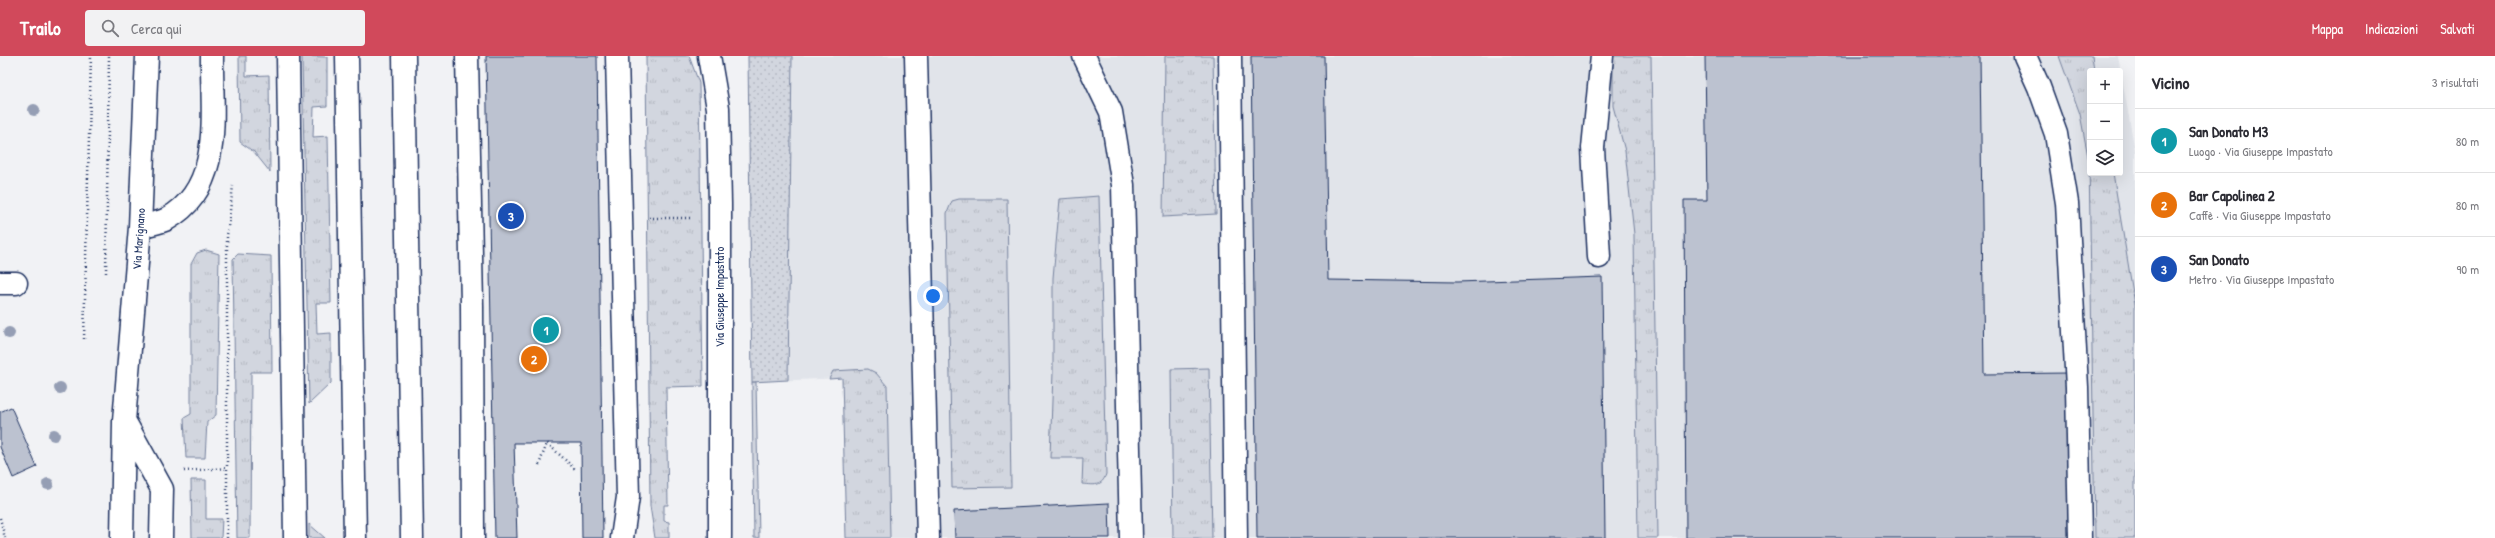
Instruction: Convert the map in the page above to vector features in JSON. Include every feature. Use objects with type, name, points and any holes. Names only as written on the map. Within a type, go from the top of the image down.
[{"type":"street","name":"Via Marignano","points":[[122,538],[124,421],[140,227],[147,56]]},
{"type":"street","points":[[140,227],[165,220],[174,214],[190,201],[205,175],[212,145],[212,56]]},
{"type":"street","points":[[288,56],[295,538]]},
{"type":"street","points":[[347,56],[355,538]]},
{"type":"street","points":[[404,56],[412,538]]},
{"type":"street","points":[[467,56],[472,328],[473,538]]},
{"type":"street","points":[[617,56],[628,497],[627,536]]},
{"type":"street","name":"Via Giuseppe Impastato","points":[[709,56],[718,108],[720,204],[720,538]]},
{"type":"street","points":[[916,56],[928,538]]},
{"type":"street","points":[[1084,56],[1111,112],[1123,185],[1131,538]]},
{"type":"street","points":[[1230,56],[1236,538]]},
{"type":"street","points":[[1599,257],[1593,148],[1602,56]]},
{"type":"street","points":[[2025,56],[2039,87],[2056,134],[2067,203],[2077,387],[2080,538]]},
{"type":"street","points":[[124,421],[162,489],[161,538]]},
{"type":"path","points":[[84,339],[91,56]]},
{"type":"path","points":[[106,279],[109,56]]},
{"type":"path","points":[[227,538],[227,236],[232,186]]},
{"type":"path","points":[[645,218],[701,218]]},
{"type":"path","points":[[539,465],[547,443],[575,469]]},
{"type":"path","points":[[180,471],[227,468]]},
{"type":"path","points":[[0,518],[4,538]]},
{"type":"shaded area","points":[[748,56],[2118,56],[2120,68],[2087,68],[2087,176],[2123,176],[2123,84],[2135,151],[2135,538],[846,538],[842,378],[752,382]]},
{"type":"green space","points":[[239,56],[246,56],[246,76],[269,75],[270,172],[254,152],[240,142]]},
{"type":"green space","points":[[302,56],[327,57],[327,106],[314,107],[313,137],[328,136],[331,303],[316,303],[317,334],[331,333],[331,383],[309,404]]},
{"type":"green space","points":[[646,56],[689,56],[699,83],[703,386],[666,387],[668,505],[664,505],[664,521],[669,522],[669,538],[655,538],[650,506]]},
{"type":"green space","points":[[748,56],[792,56],[788,380],[752,382]]},
{"type":"green space","points":[[1165,56],[1213,56],[1216,214],[1163,217]]},
{"type":"green space","points":[[1613,56],[1651,56],[1658,538],[1638,538],[1634,234],[1625,151],[1613,106]]},
{"type":"green space","points":[[2059,56],[2092,56],[2094,68],[2087,68],[2087,151],[2080,114]]},
{"type":"green space","points":[[2089,176],[2114,176],[2135,305],[2135,538],[2095,538]]},
{"type":"green space","points":[[1099,196],[1106,474],[1100,483],[1090,485],[1082,484],[1083,458],[1050,458],[1053,372],[1053,278],[1060,199]]},
{"type":"green space","points":[[959,199],[1007,199],[1011,487],[952,488],[947,213],[952,201]]},
{"type":"green space","points":[[206,250],[219,254],[216,415],[207,422],[205,458],[186,458],[184,418],[191,414],[191,264],[197,253]]},
{"type":"green space","points":[[238,254],[271,256],[272,372],[251,372],[250,538],[237,538],[233,259]]},
{"type":"green space","points":[[1209,368],[1212,538],[1173,538],[1171,369]]},
{"type":"green space","points":[[868,369],[876,373],[887,386],[890,538],[846,538],[842,378],[829,379],[833,371]]},
{"type":"green space","points":[[752,382],[756,382],[759,538],[754,538]]},
{"type":"green space","points":[[191,480],[206,480],[206,519],[222,519],[221,538],[192,538]]},
{"type":"green space","points":[[309,524],[325,538],[309,538]]},
{"type":"building","points":[[486,56],[597,56],[603,538],[582,538],[581,443],[514,443],[517,538],[495,538]]},
{"type":"building","points":[[1251,56],[1324,56],[1328,280],[1457,282],[1602,277],[1605,538],[1257,538]]},
{"type":"building","points":[[1705,56],[1980,56],[1984,374],[2068,373],[2070,538],[1686,538],[1684,200],[1707,200]]},
{"type":"building","points":[[11,407],[37,467],[13,478],[0,447],[0,412]]},
{"type":"building","points":[[1109,503],[1110,538],[955,538],[954,511]]},
{"type":"place","name":"San Donato","points":[[511,216]]},
{"type":"place","name":"San Donato M3","points":[[546,330]]},
{"type":"place","name":"Bar Capolinea 2","points":[[534,359]]}]
